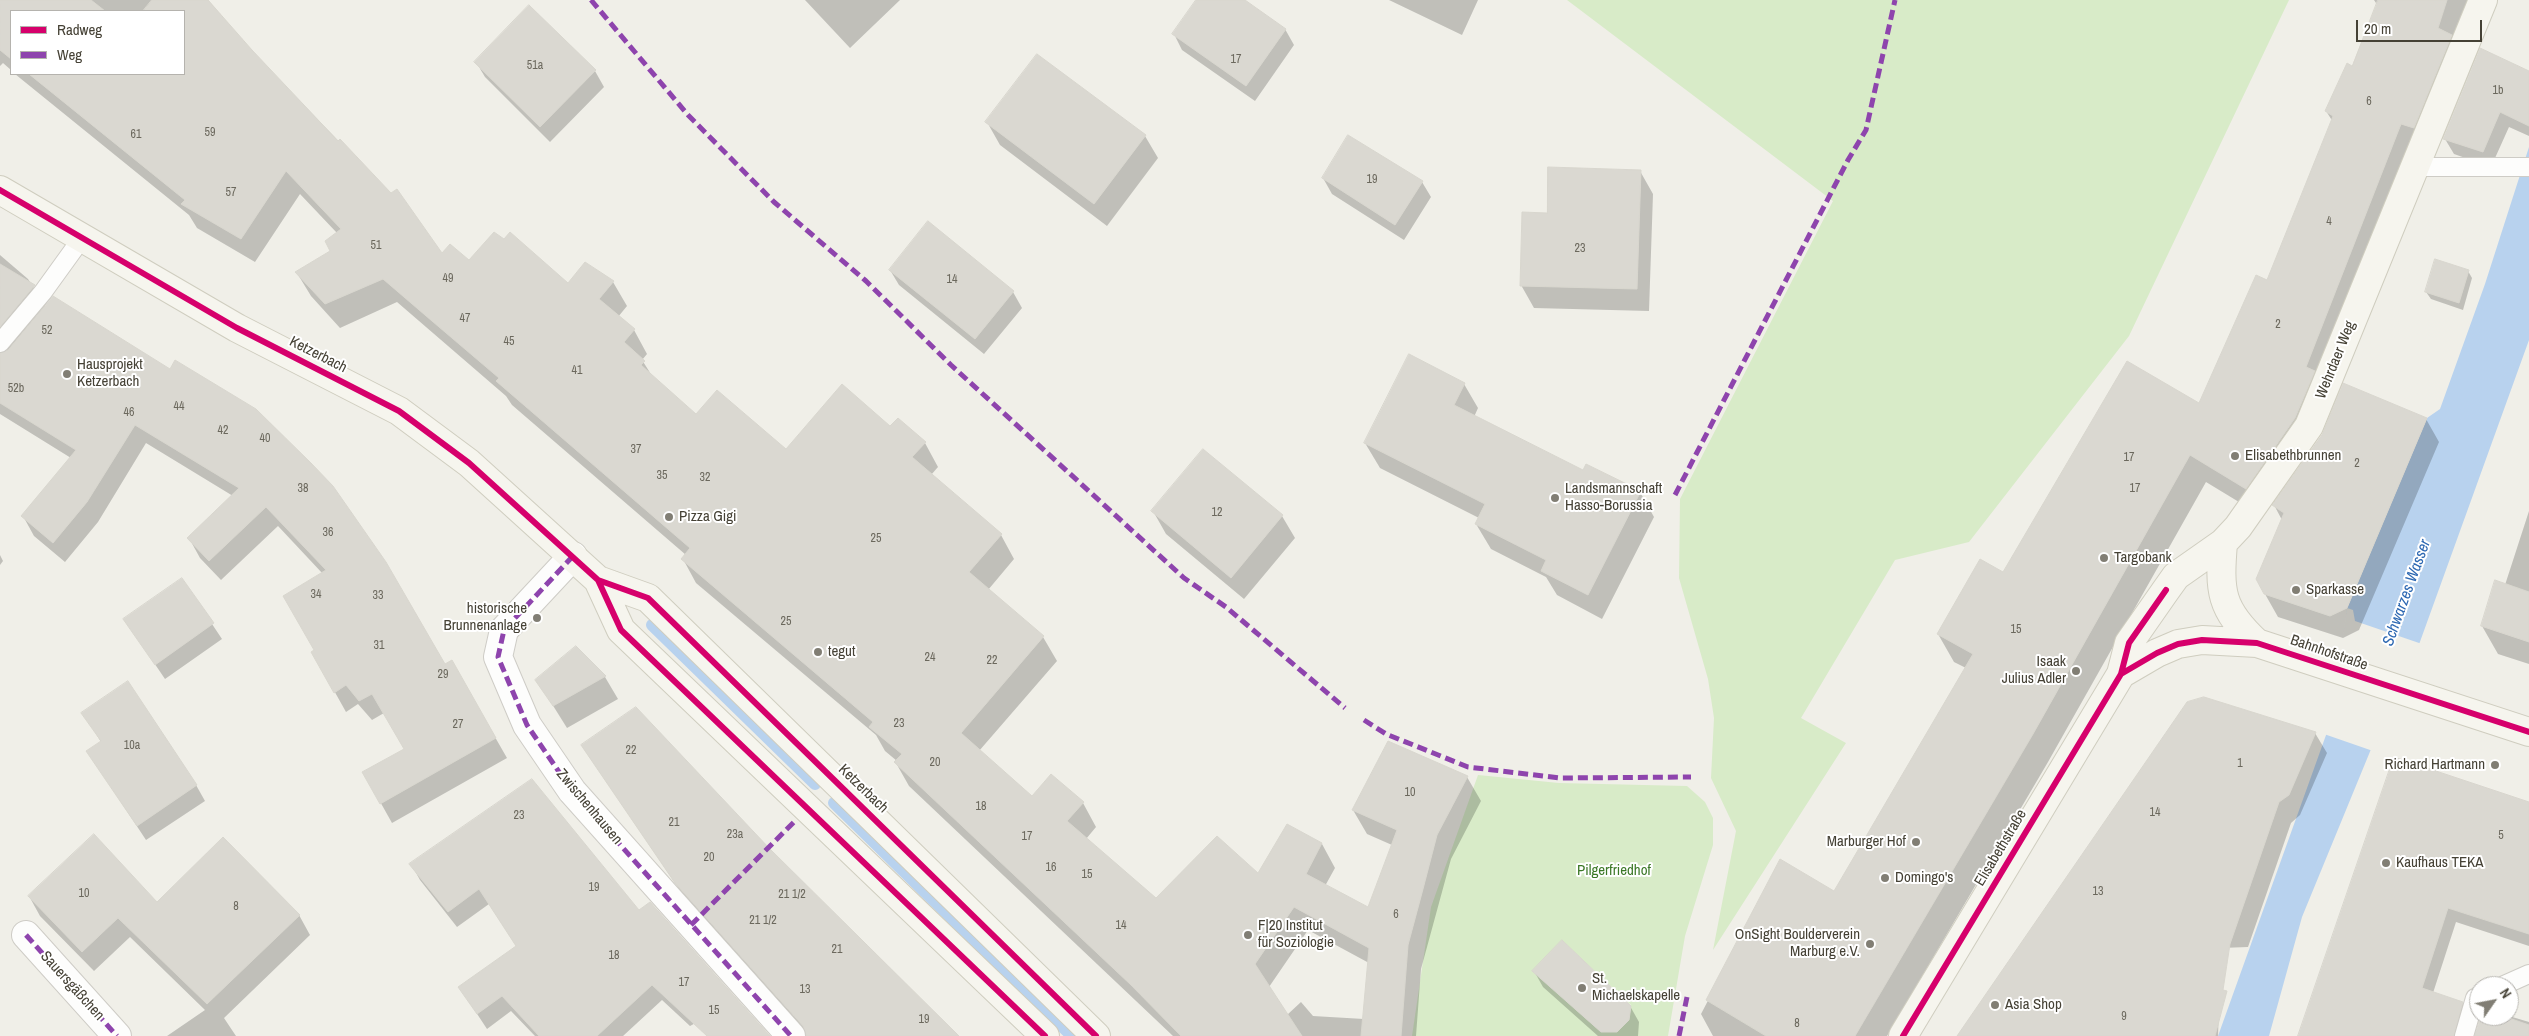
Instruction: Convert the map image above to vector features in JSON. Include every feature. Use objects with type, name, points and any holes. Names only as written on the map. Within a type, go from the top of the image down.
[{"type":"main road","name":"Wehrdaer Weg","points":[[2121,674],[2129,644],[2176,576],[2223,543],[2256,504],[2309,426],[2483,0]]},
{"type":"main road","name":"Ketzerbach","points":[[0,190],[237,328],[399,411],[469,463],[598,580],[621,630],[1045,1036]]},
{"type":"main road","name":"Bahnhofstraße","points":[[2223,543],[2220,582],[2224,599],[2240,628],[2257,643]]},
{"type":"main road","name":"Ketzerbach","points":[[598,580],[648,598],[1096,1036]]},
{"type":"main road","name":"Bahnhofstraße","points":[[2121,674],[2157,652],[2178,644],[2202,640],[2257,643],[2529,732]]},
{"type":"main road","name":"Elisabethstraße","points":[[1903,1036],[2121,674]]},
{"type":"street","name":"Zwischenhausen","points":[[572,556],[504,630],[498,657],[527,725],[572,791],[791,1036]]},
{"type":"street","name":"Sauersgäßchen","points":[[26,936],[117,1036]]},
{"type":"lane","points":[[2415,167],[2529,167]]},
{"type":"lane","points":[[0,343],[43,292],[82,238]]},
{"type":"lane","points":[[2464,1036],[2469,1019]]},
{"type":"green space","points":[[1567,0],[2289,0],[2129,336],[1969,542],[1895,560],[1801,718],[1846,743],[1713,950],[1736,831],[1711,778],[1714,718],[1708,679],[1679,578],[1680,499],[1833,201]]},
{"type":"green space","name":"Pilgerfriedhof","points":[[1478,775],[1559,783],[1687,786],[1705,802],[1713,818],[1713,845],[1685,936],[1668,1036],[1412,1036],[1431,907]],"holes":[[[1562,941],[1631,1005],[1629,1020],[1617,1031],[1601,1032],[1533,971]]]},
{"type":"water","name":"Schwarzes Wasser","points":[[2529,147],[2529,340],[2417,650],[2376,737],[2302,917],[2269,1036],[2218,1036],[2335,710],[2346,630],[2347,608],[2427,418],[2440,409],[2485,284]]},
{"type":"pier","points":[[2347,608],[2353,610],[2355,621],[2422,644],[2373,751],[2324,734],[2333,709]]},
{"type":"building","points":[[0,0],[91,0],[104,10],[10,10],[10,58],[0,50]]},
{"type":"building","points":[[152,0],[208,0],[252,50],[338,141],[340,139],[391,193],[397,189],[442,253],[450,244],[469,260],[494,232],[504,239],[510,232],[568,283],[585,262],[614,281],[599,299],[635,329],[624,342],[645,361],[641,365],[696,414],[717,390],[786,449],[842,384],[890,426],[898,418],[926,442],[912,457],[1002,534],[969,572],[1044,636],[961,733],[1032,796],[1051,774],[1084,802],[1067,821],[1156,898],[1217,836],[1258,873],[1287,824],[1322,843],[1306,874],[1368,907],[1397,830],[1352,810],[1388,741],[1468,776],[1437,835],[1408,945],[1401,1036],[1361,1036],[1369,948],[1294,907],[1255,964],[1302,1036],[1181,1036],[1131,985],[894,762],[902,754],[869,727],[873,722],[681,559],[690,548],[496,381],[499,378],[383,279],[325,304],[295,272],[330,251],[325,241],[341,229],[286,171],[241,239],[181,204],[185,200],[30,75],[185,75],[185,10],[144,10]]},
{"type":"building","points":[[1196,0],[1245,0],[1286,29],[1246,86],[1172,34]]},
{"type":"building","points":[[2378,0],[2447,0],[2438,28],[2452,35],[2414,128],[2401,124],[2306,367],[2315,371],[2295,418],[2246,489],[2190,455],[2033,734],[1855,1036],[1766,1036],[1706,1000],[1780,859],[1834,891],[1973,654],[1937,634],[1980,559],[2003,572],[2127,361],[2199,403],[2256,275],[2267,280],[2333,116],[2325,111],[2347,63],[2352,66]]},
{"type":"building","points":[[529,5],[596,70],[540,127],[474,62]]},
{"type":"building","points":[[2480,48],[2529,71],[2529,126],[2500,112],[2483,152],[2443,139]]},
{"type":"building","points":[[1037,54],[1146,135],[1094,204],[985,122]]},
{"type":"building","points":[[1348,135],[1423,181],[1395,225],[1322,178]]},
{"type":"building","points":[[1548,167],[1641,170],[1637,289],[1520,286],[1522,212],[1547,213]]},
{"type":"building","points":[[928,221],[1014,291],[975,339],[889,270]]},
{"type":"building","points":[[2435,259],[2469,270],[2459,303],[2425,292]]},
{"type":"building","points":[[0,264],[35,285],[0,327]]},
{"type":"building","points":[[53,296],[170,369],[175,360],[256,409],[311,463],[333,486],[386,562],[445,664],[452,660],[496,738],[380,804],[362,772],[404,749],[372,694],[359,701],[346,685],[334,693],[311,652],[314,650],[283,596],[326,570],[266,507],[209,561],[187,538],[239,488],[135,425],[87,502],[53,543],[21,516],[76,450],[0,403],[0,353],[8,350]]},
{"type":"building","name":"Landsmannschaft Hasso-Borussia","points":[[1409,354],[1465,383],[1454,405],[1583,470],[1586,464],[1641,491],[1588,595],[1541,571],[1546,560],[1475,524],[1485,504],[1364,443]]},
{"type":"building","points":[[2343,383],[2427,418],[2347,608],[2330,616],[2264,594],[2256,579],[2284,513],[2272,505],[2322,435]]},
{"type":"building","points":[[1203,449],[1283,515],[1231,578],[1151,511]]},
{"type":"building","points":[[182,578],[214,623],[155,665],[123,619]]},
{"type":"building","points":[[2495,580],[2529,592],[2529,642],[2481,626]]},
{"type":"building","points":[[576,646],[606,676],[553,706],[535,680]]},
{"type":"building","points":[[128,681],[197,785],[137,826],[86,751],[101,741],[81,713]]},
{"type":"building","points":[[2204,697],[2316,732],[2289,795],[2279,802],[2230,944],[2223,990],[2227,991],[2215,1036],[1957,1036],[2187,702]]},
{"type":"building","points":[[636,707],[770,849],[959,1036],[806,1036],[803,1026],[675,883],[581,745]]},
{"type":"building","points":[[2394,757],[2529,802],[2529,934],[2448,908],[2422,988],[2463,1002],[2454,1036],[2298,1036]]},
{"type":"building","points":[[532,779],[639,910],[650,902],[770,1036],[707,1036],[652,985],[597,1036],[539,1036],[502,996],[477,1014],[458,987],[516,946],[479,889],[448,912],[409,864]]},
{"type":"building","points":[[94,834],[157,902],[223,837],[300,915],[207,1004],[118,918],[82,952],[28,896]]},
{"type":"building","name":"St. Michaelskapelle","points":[[1562,940],[1631,1006],[1629,1020],[1617,1032],[1601,1032],[1532,971]]},
{"type":"building","points":[[2519,1022],[2529,1025],[2529,1036],[2475,1036],[2478,1026],[2519,1026]]},
{"type":"waterway","name":"Ketzerbach","points":[[652,625],[815,784]]},
{"type":"waterway","name":"Ketzerbach","points":[[834,803],[1072,1036]]},
{"type":"marked path","points":[[591,0],[688,115],[774,202],[866,281],[951,365],[1184,578],[1226,607],[1345,708]]},
{"type":"marked path","points":[[1675,495],[1848,160],[1866,130],[1895,0]]},
{"type":"marked path","points":[[573,556],[504,630],[498,657],[527,725],[572,791],[791,1036]]},
{"type":"marked path","points":[[1364,720],[1386,734],[1468,767],[1560,778],[1691,777]]},
{"type":"marked path","points":[[691,925],[795,821]]},
{"type":"marked path","points":[[26,935],[117,1036]]},
{"type":"marked path","points":[[1679,1036],[1687,997]]},
{"type":"cycle path","points":[[0,190],[237,328],[399,411],[469,463],[598,580],[621,630],[1045,1036]]},
{"type":"cycle path","points":[[598,580],[648,598],[1096,1036]]},
{"type":"cycle path","points":[[1903,1036],[2121,674],[2129,643],[2166,590]]},
{"type":"cycle path","points":[[2121,674],[2157,653],[2178,644],[2202,640],[2257,643],[2529,732]]},
{"type":"place","name":"Hausprojekt Ketzerbach","points":[[67,374]]},
{"type":"place","name":"Elisabethbrunnen","points":[[2235,456]]},
{"type":"place","name":"Landsmannschaft Hasso-Borussia","points":[[1555,498]]},
{"type":"place","name":"Pizza Gigi","points":[[669,517]]},
{"type":"place","name":"Targobank","points":[[2104,558]]},
{"type":"place","name":"Sparkasse","points":[[2296,590]]},
{"type":"place","name":"historische Brunnenanlage","points":[[537,618]]},
{"type":"place","name":"tegut","points":[[818,652]]},
{"type":"place","name":"Isaak Julius Adler","points":[[2076,671]]},
{"type":"place","name":"Richard Hartmann","points":[[2495,765]]},
{"type":"place","name":"Marburger Hof","points":[[1916,842]]},
{"type":"place","name":"Kaufhaus TEKA","points":[[2386,863]]},
{"type":"place","name":"Domingo's","points":[[1885,878]]},
{"type":"place","name":"F|20 Institut für Soziologie","points":[[1248,935]]},
{"type":"place","name":"OnSight Boulderverein Marburg e.V.","points":[[1870,944]]},
{"type":"place","name":"St. Michaelskapelle","points":[[1582,988]]},
{"type":"place","name":"Asia Shop","points":[[1995,1005]]}]
